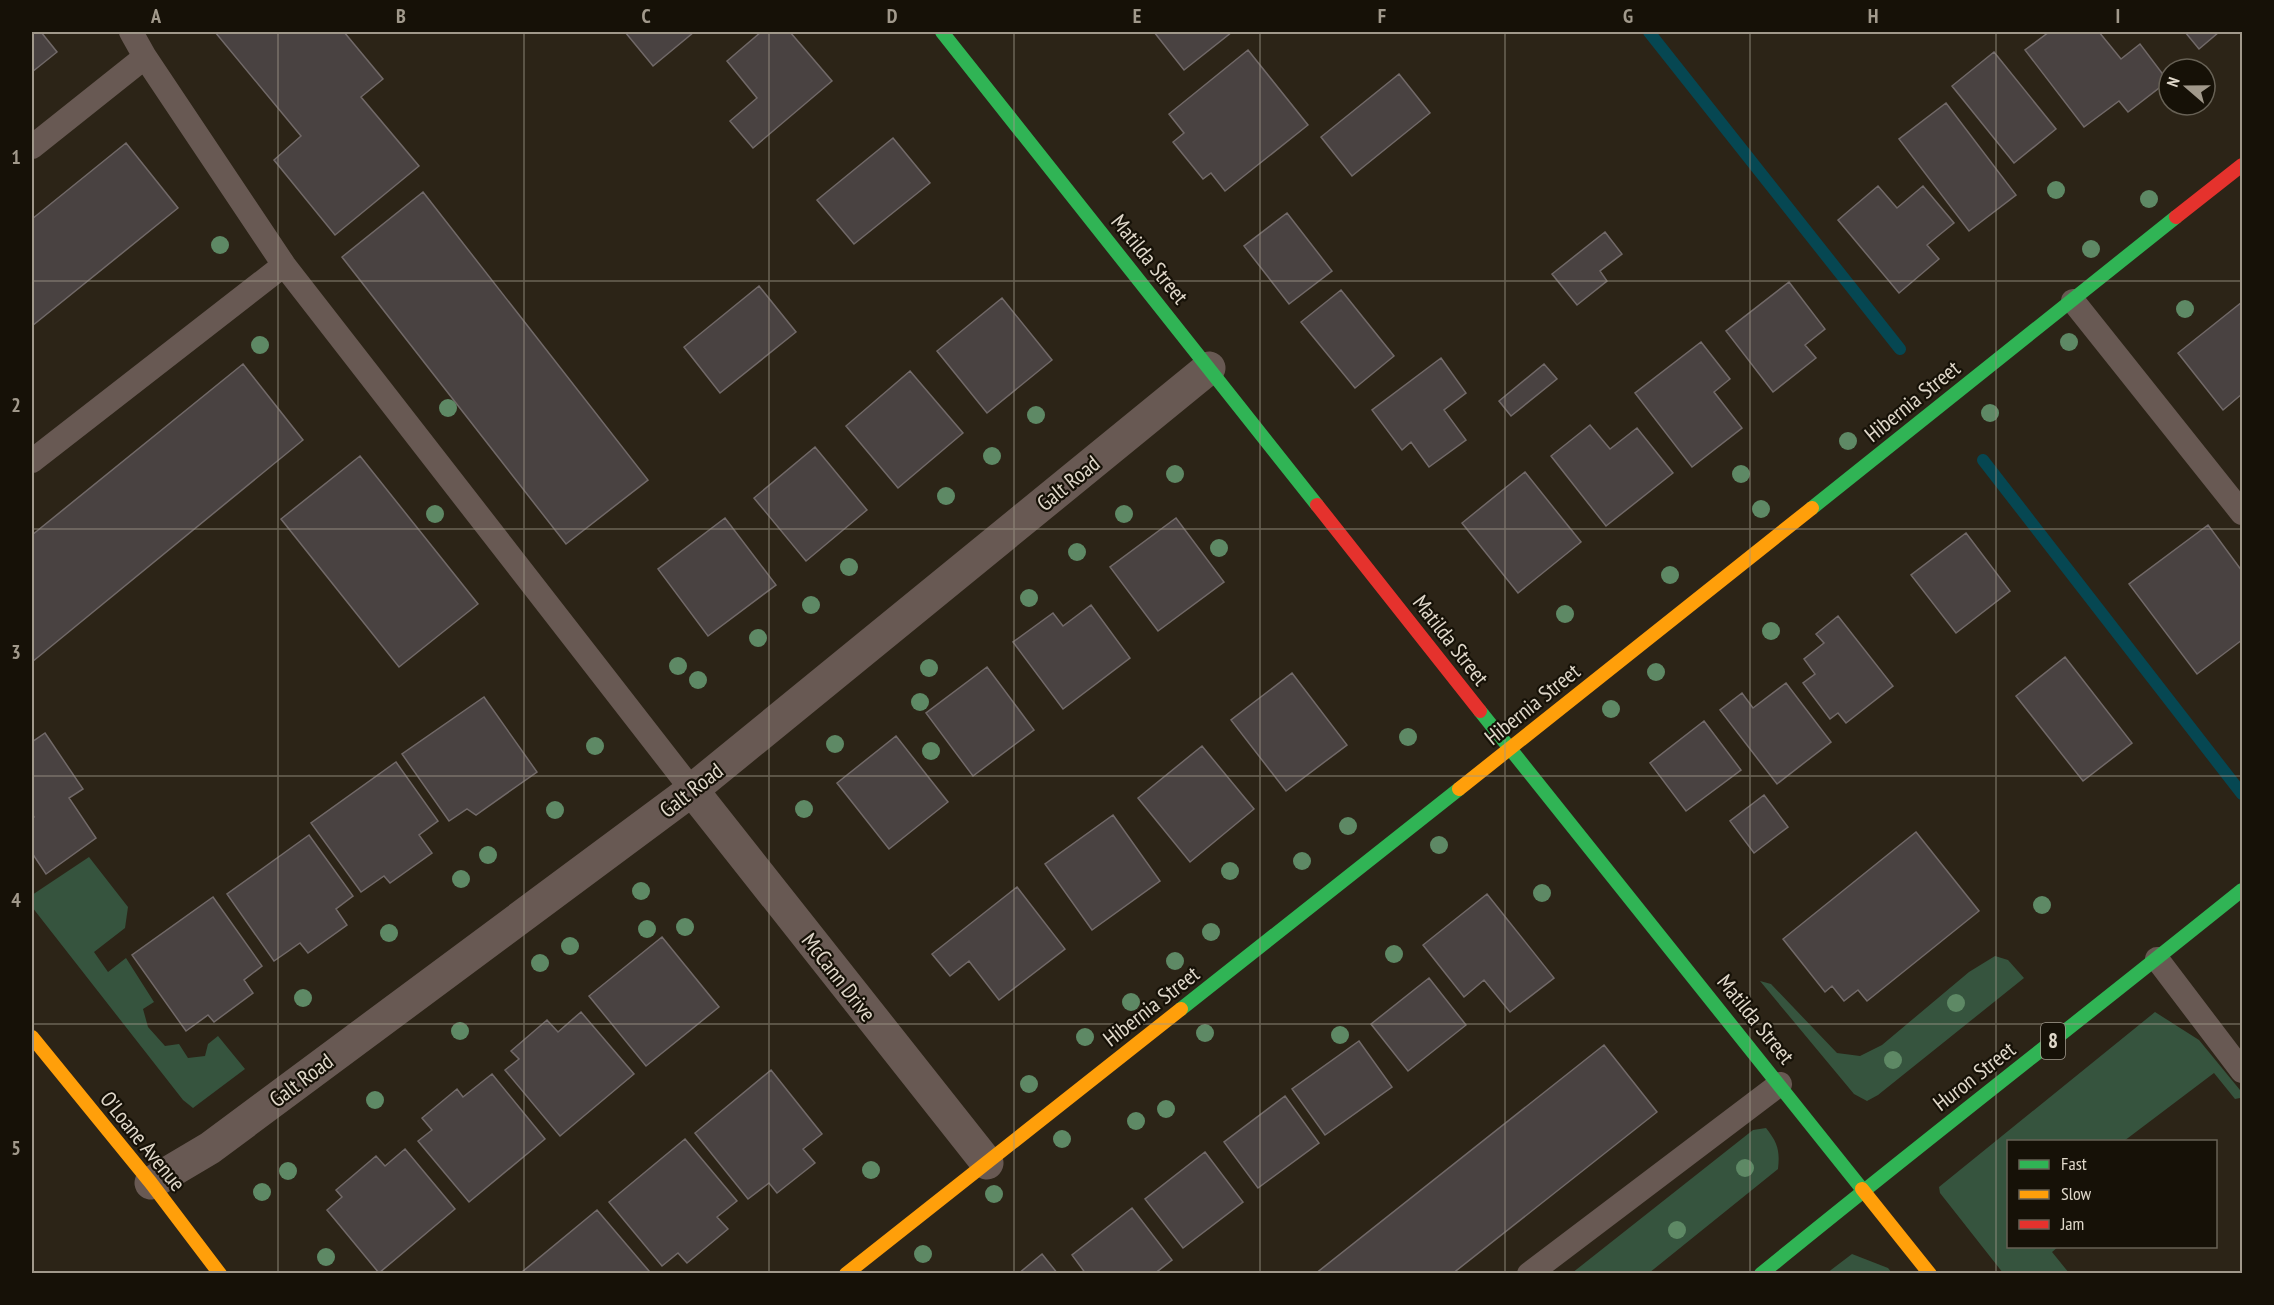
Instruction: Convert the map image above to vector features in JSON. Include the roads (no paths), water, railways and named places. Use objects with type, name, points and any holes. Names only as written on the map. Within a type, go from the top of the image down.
[{"type":"street","name":"Matilda Street","points":[[942,32],[1930,1274]]},
{"type":"street","name":"Hibernia Street","points":[[846,1274],[2242,165]]},
{"type":"street","name":"Galt Road","points":[[151,1183],[210,1148],[692,790],[1209,368]]},
{"type":"street","name":"McCann Drive","points":[[692,790],[987,1163]]},
{"type":"street","name":"Huron Street","points":[[1761,1274],[1898,1162],[2242,890]]},
{"type":"street","name":"O'Loane Avenue","points":[[32,1037],[151,1183],[220,1274]]},
{"type":"lane","points":[[131,32],[145,57],[284,265],[692,790]]},
{"type":"lane","points":[[32,147],[145,57]]},
{"type":"lane","points":[[32,461],[284,265]]},
{"type":"lane","points":[[2073,301],[2242,513]]},
{"type":"lane","points":[[2157,958],[2242,1071]]},
{"type":"lane","points":[[1529,1274],[1780,1084]]},
{"type":"waterway","points":[[1649,32],[1900,349]]},
{"type":"waterway","points":[[1983,460],[2242,794]]}]
